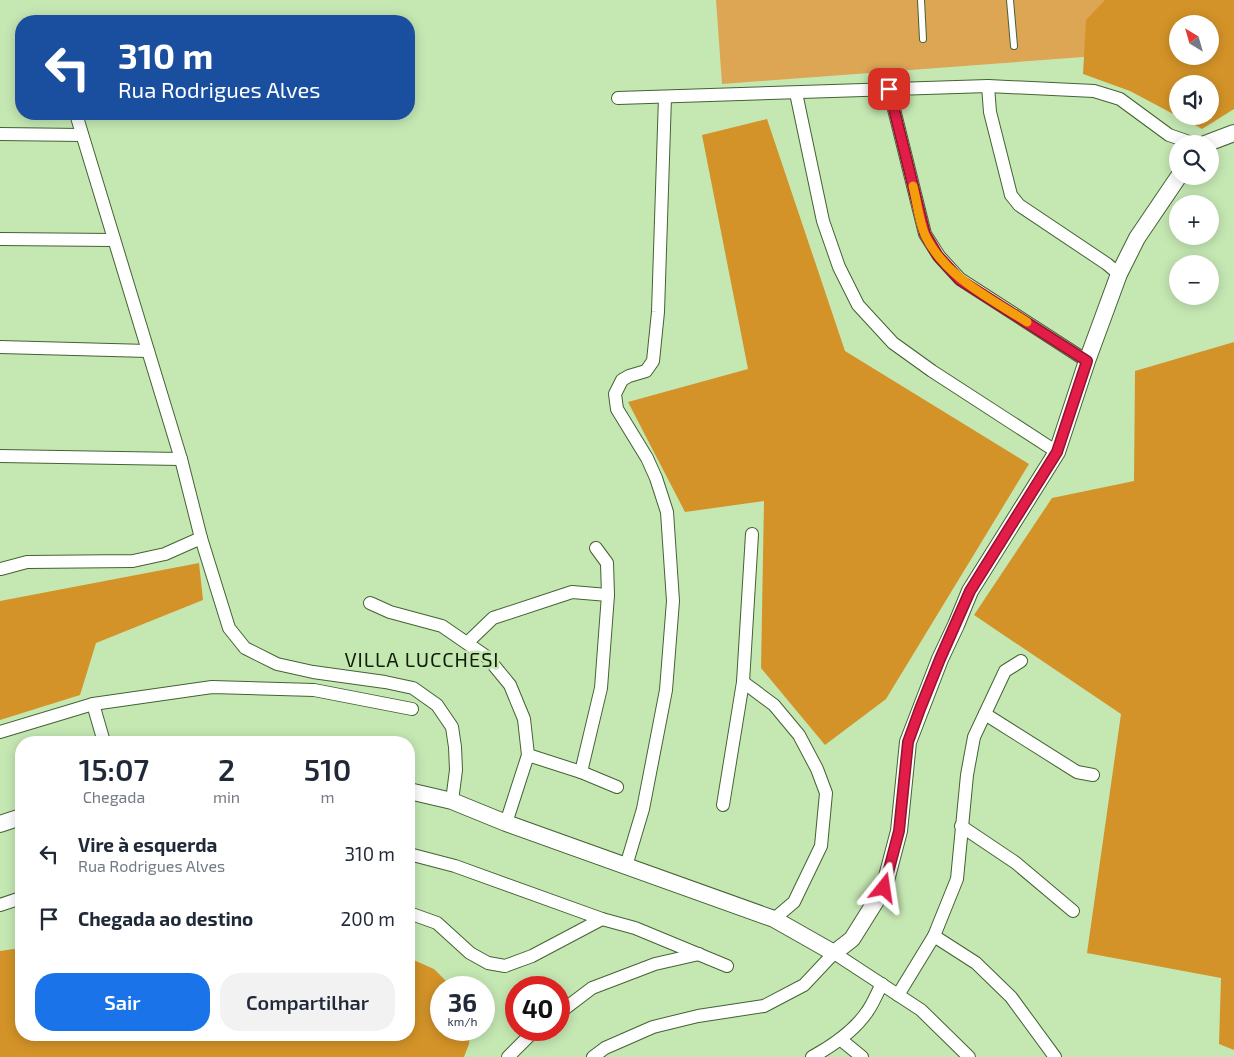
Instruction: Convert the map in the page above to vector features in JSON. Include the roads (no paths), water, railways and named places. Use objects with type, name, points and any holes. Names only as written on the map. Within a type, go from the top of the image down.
[{"type":"street","points":[[988,86],[990,112],[1011,195],[1018,205],[1119,274]]},
{"type":"street","points":[[618,98],[988,86],[1094,91],[1120,99],[1169,135]]},
{"type":"street","points":[[889,89],[925,234],[938,256],[960,280],[1087,361]]},
{"type":"street","points":[[796,93],[823,221],[839,267],[858,305],[893,343],[932,372],[1057,452]]},
{"type":"street","points":[[626,866],[643,808],[666,690],[673,602],[667,512],[647,458],[617,409],[615,394],[622,380],[646,371],[653,361],[658,312],[665,97]]},
{"type":"street","points":[[78,120],[181,459],[201,538],[228,628],[245,648],[277,664],[413,688],[437,705],[452,728],[455,747],[456,770],[452,801]]},
{"type":"street","points":[[1219,139],[1234,133]]},
{"type":"street","points":[[0,134],[82,135]]},
{"type":"street","points":[[593,1057],[605,1048],[653,1027],[698,1016],[764,1006],[804,985],[834,953],[852,939],[884,888],[899,831],[908,742],[940,659],[970,591],[1057,452],[1087,361],[1119,274],[1137,238],[1173,185]]},
{"type":"street","points":[[0,238],[114,240]]},
{"type":"street","points":[[0,348],[148,351]]},
{"type":"street","points":[[0,456],[181,459]]},
{"type":"street","points":[[723,805],[743,682],[752,534]]},
{"type":"street","points":[[0,568],[27,562],[134,561],[166,554],[201,538]]},
{"type":"street","points":[[581,772],[601,688],[608,594],[607,563],[596,548]]},
{"type":"street","points":[[466,642],[493,618],[572,592],[608,594]]},
{"type":"street","points":[[370,602],[390,612],[442,626],[487,656],[510,685],[524,719],[528,755],[506,823]]},
{"type":"street","points":[[898,995],[934,936],[957,879],[967,775],[974,736],[1005,671],[1022,661]]},
{"type":"street","points":[[743,682],[774,705],[800,735],[817,769],[826,793],[821,846],[794,902],[774,919]]},
{"type":"street","points":[[0,732],[93,704],[212,687],[314,690],[412,709]]},
{"type":"street","points":[[93,704],[102,736]]},
{"type":"street","points":[[985,714],[1077,772],[1093,775]]},
{"type":"street","points":[[528,755],[581,772],[617,787]]},
{"type":"street","points":[[415,792],[452,801],[506,823],[774,919],[834,953],[922,1010],[970,1057]]},
{"type":"street","points":[[0,824],[15,819]]},
{"type":"street","points":[[961,826],[1016,863],[1073,911]]},
{"type":"street","points":[[415,856],[455,866],[602,919],[635,928],[727,966]]},
{"type":"street","points":[[0,905],[15,900]]},
{"type":"street","points":[[415,915],[437,923],[470,953],[488,963],[505,966],[532,956],[602,919]]},
{"type":"street","points":[[934,936],[976,964],[1011,997],[1055,1057]]},
{"type":"street","points":[[570,1005],[592,988],[655,964],[699,954]]},
{"type":"street","points":[[812,1057],[840,1039],[867,1013],[882,984]]},
{"type":"street","points":[[840,1039],[862,1057]]},
{"type":"street","points":[[508,1057],[524,1041]]},
{"type":"lane","points":[[921,0],[923,39]]},
{"type":"lane","points":[[1010,0],[1014,46]]},
{"type":"district","name":"VILLA LUCCHESI","points":[[422,659]]}]
